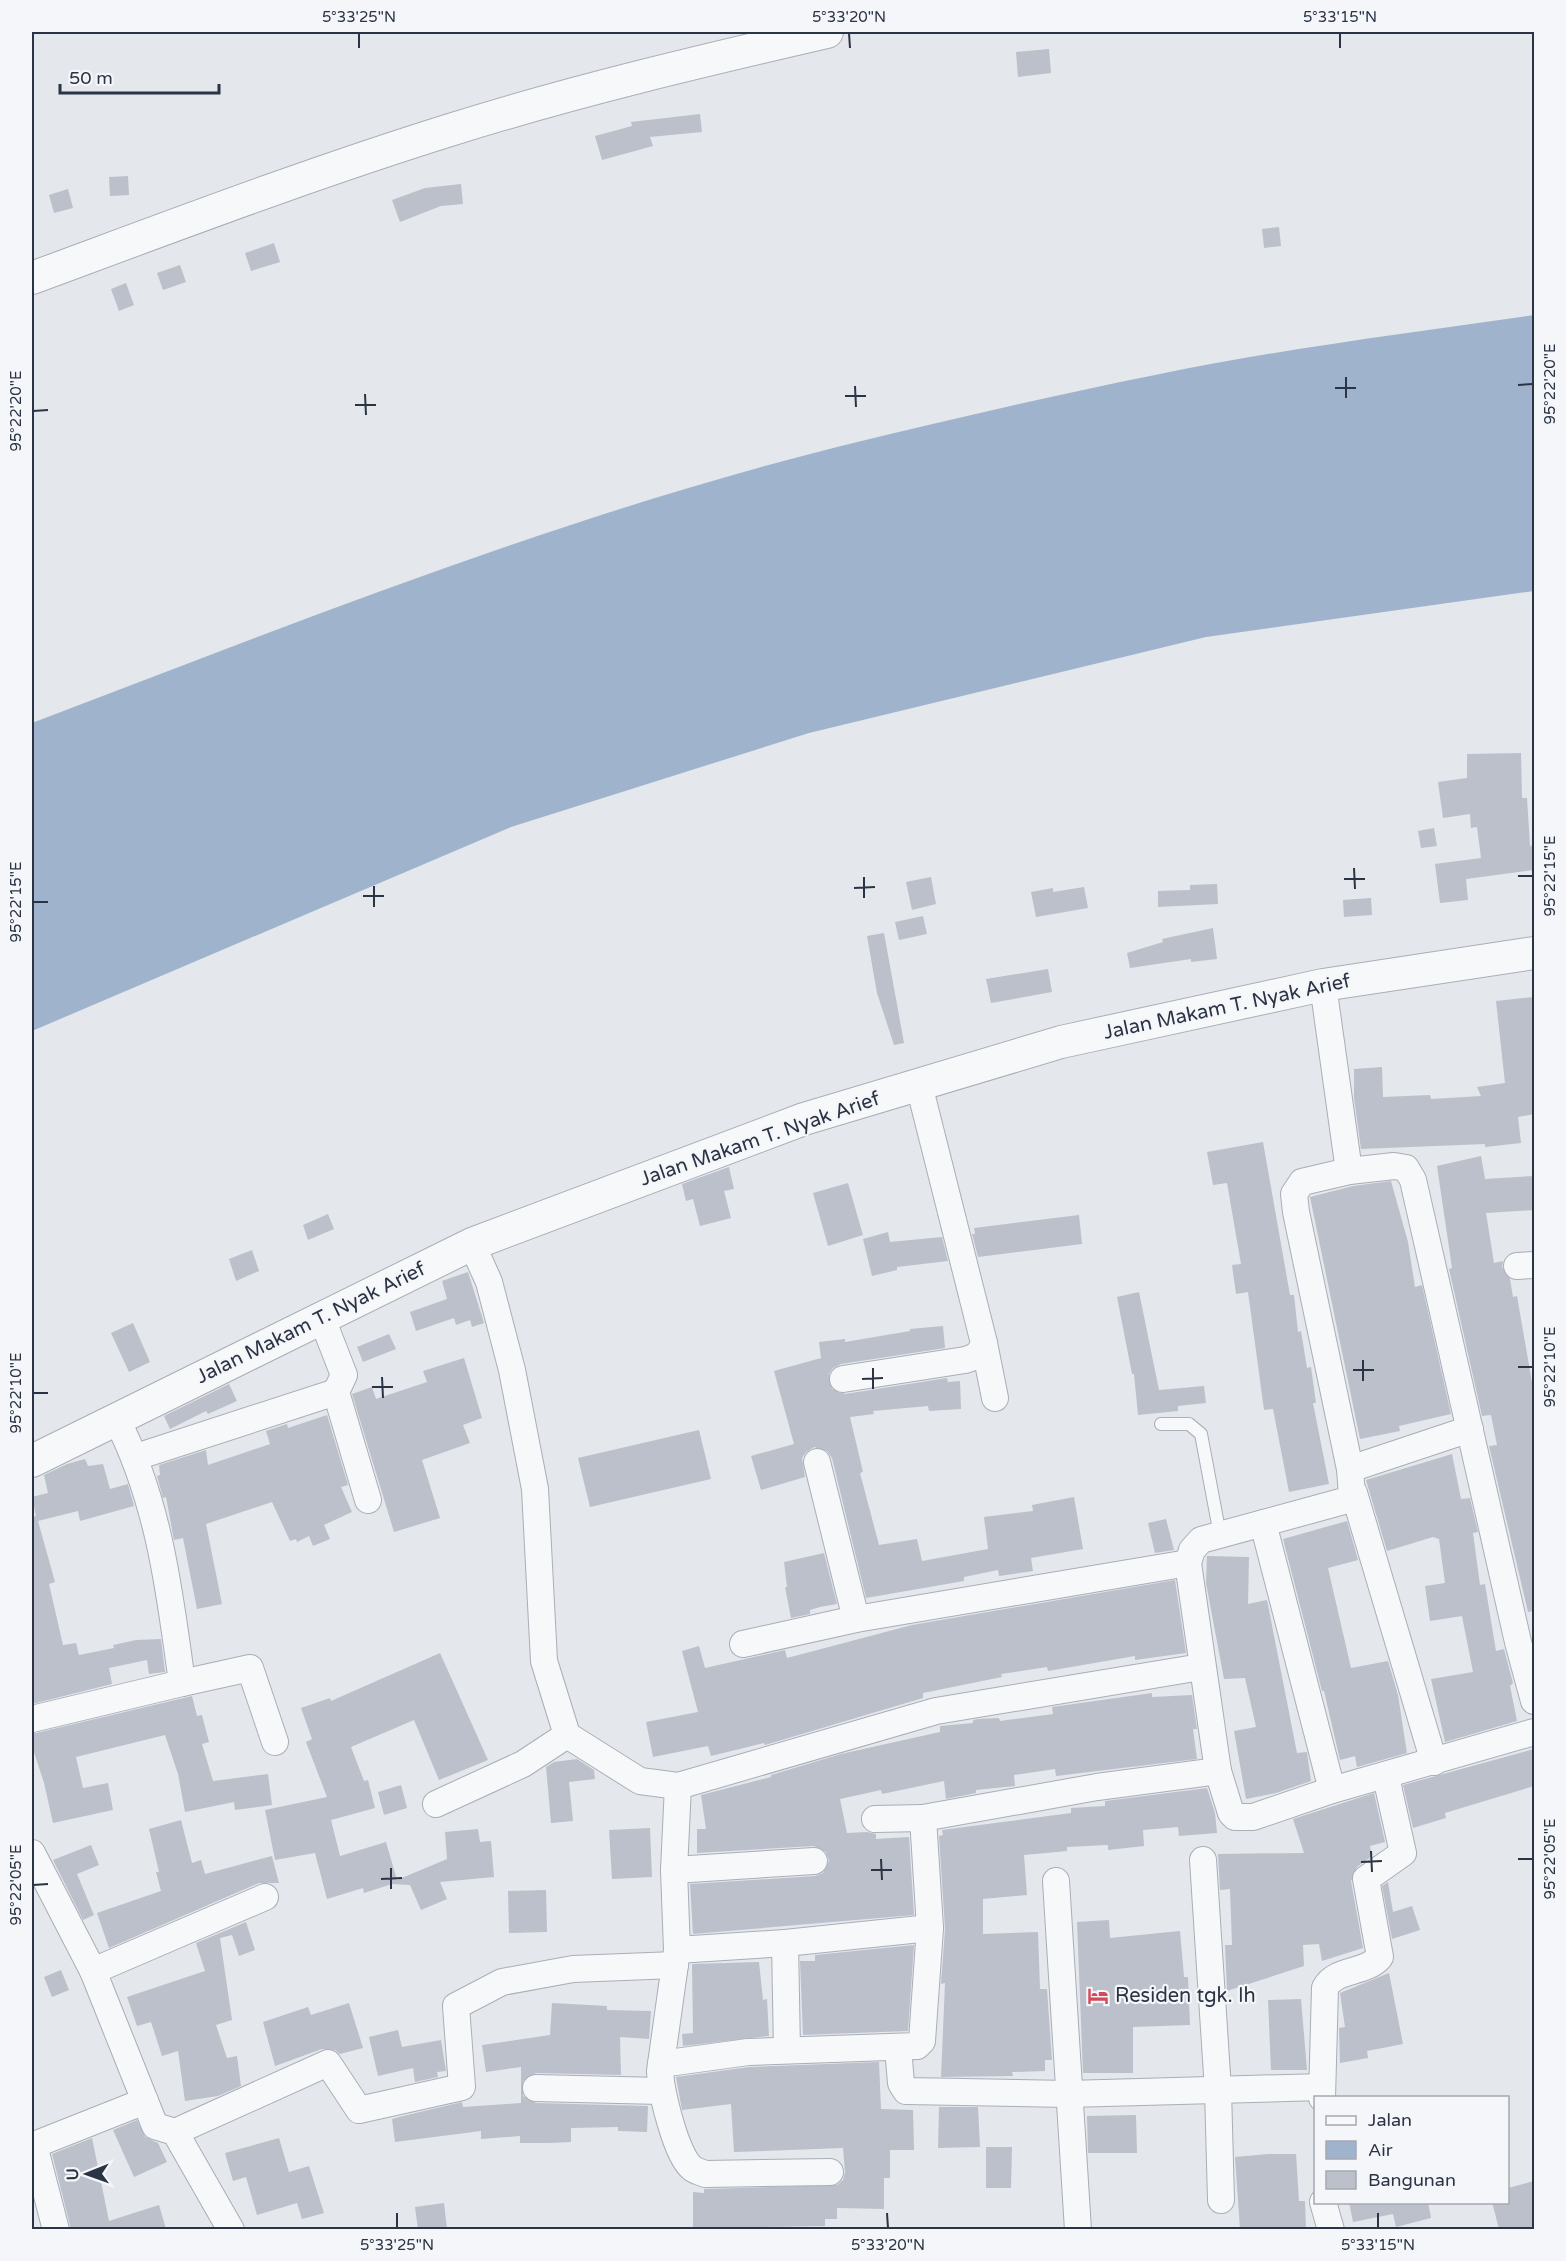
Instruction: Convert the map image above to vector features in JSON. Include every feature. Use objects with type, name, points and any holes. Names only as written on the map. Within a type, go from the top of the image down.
[{"type":"street","points":[[32,278],[231,204],[450,130],[669,69],[827,32]]},
{"type":"street","name":"Jalan Makam T. Nyak Arief","points":[[32,1461],[321,1316],[472,1244],[804,1119],[1061,1042],[1323,985],[1534,952]]},
{"type":"street","points":[[1323,985],[1349,1171]]},
{"type":"street","points":[[919,1085],[984,1343],[995,1398]]},
{"type":"street","points":[[1434,1762],[1352,1481],[1296,1212],[1294,1194],[1302,1182],[1349,1171],[1394,1166],[1406,1168],[1413,1180],[1470,1429],[1526,1640],[1534,1701]]},
{"type":"street","points":[[472,1244],[489,1282],[512,1370],[535,1489],[544,1661],[567,1735],[640,1781],[678,1786],[936,1711],[1202,1667]]},
{"type":"street","points":[[321,1316],[344,1375],[336,1392],[368,1500]]},
{"type":"street","points":[[843,1379],[965,1360],[981,1352],[984,1343]]},
{"type":"street","points":[[136,1457],[336,1392]]},
{"type":"street","points":[[117,1420],[136,1457],[158,1529],[182,1683]]},
{"type":"street","points":[[1470,1429],[1352,1481],[1344,1501],[1201,1540],[1195,1545],[1188,1563],[1218,1771],[1231,1813],[1240,1818],[1534,1732]]},
{"type":"street","points":[[816,1462],[856,1619]]},
{"type":"street","points":[[1263,1523],[1332,1790]]},
{"type":"street","points":[[743,1644],[856,1619],[1188,1563]]},
{"type":"street","points":[[32,1719],[250,1668],[275,1742]]},
{"type":"street","points":[[436,1804],[523,1764],[567,1735]]},
{"type":"street","points":[[875,1819],[923,1818],[1097,1787],[1218,1771]]},
{"type":"street","points":[[898,2048],[901,2083],[906,2091],[1068,2094],[1218,2090],[1322,2092],[1325,1988],[1338,1976],[1372,1966],[1380,1957],[1366,1879],[1403,1853],[1386,1777]]},
{"type":"street","points":[[678,1786],[674,1870],[676,1957],[661,2064],[661,2091],[677,2143],[690,2168],[705,2174],[830,2172]]},
{"type":"street","points":[[661,2064],[787,2050],[917,2046],[922,2041],[930,1928],[923,1818]]},
{"type":"street","points":[[32,1853],[93,1971],[155,2126],[175,2132],[328,2063],[359,2109],[462,2087],[456,2006],[502,1982],[573,1968],[930,1928]]},
{"type":"street","points":[[1203,1860],[1218,2090],[1221,2200]]},
{"type":"street","points":[[674,1870],[814,1861]]},
{"type":"street","points":[[1056,1881],[1078,2229]]},
{"type":"street","points":[[93,1971],[265,1897]]},
{"type":"street","points":[[785,1943],[787,2050]]},
{"type":"street","points":[[537,2088],[661,2091]]},
{"type":"street","points":[[56,2229],[34,2145],[145,2101]]},
{"type":"street","points":[[175,2132],[231,2229]]},
{"type":"street","points":[[1324,2204],[1330,2229]]},
{"type":"lane","points":[[1161,1424],[1189,1424],[1201,1434],[1220,1535]]},
{"type":"water","points":[[1534,315],[1534,591],[1206,637],[809,733],[511,827],[32,1031],[32,723],[332,609],[533,537],[635,504],[841,446],[1037,400],[1202,366],[1297,349]]},
{"type":"building","points":[[1049,49],[1051,73],[1018,77],[1016,52]]},
{"type":"building","points":[[700,114],[702,132],[650,137],[653,146],[602,160],[595,136],[632,126],[631,122]]},
{"type":"building","points":[[128,176],[129,195],[110,196],[109,177]]},
{"type":"building","points":[[461,184],[463,204],[441,206],[400,222],[392,200],[425,188]]},
{"type":"building","points":[[68,189],[73,208],[54,213],[49,195]]},
{"type":"building","points":[[1279,227],[1281,246],[1264,248],[1262,229]]},
{"type":"building","points":[[274,243],[280,262],[251,271],[245,253]]},
{"type":"building","points":[[180,265],[186,282],[163,290],[157,273]]},
{"type":"building","points":[[126,283],[134,305],[119,311],[111,289]]},
{"type":"building","points":[[1521,753],[1522,798],[1527,798],[1530,846],[1534,845],[1534,870],[1466,879],[1468,900],[1440,903],[1435,864],[1481,858],[1477,827],[1471,828],[1470,814],[1443,818],[1438,782],[1467,778],[1467,754]]},
{"type":"building","points":[[1434,828],[1437,846],[1421,848],[1418,831]]},
{"type":"building","points":[[931,877],[936,904],[912,910],[906,882]]},
{"type":"building","points":[[1217,884],[1218,904],[1158,907],[1158,891],[1190,890],[1190,885]]},
{"type":"building","points":[[1084,887],[1088,908],[1036,917],[1031,892],[1053,888],[1053,892]]},
{"type":"building","points":[[1371,898],[1372,915],[1344,917],[1343,900]]},
{"type":"building","points":[[923,916],[927,934],[899,940],[895,922]]},
{"type":"building","points":[[1213,928],[1217,959],[1191,962],[1191,959],[1130,968],[1127,953],[1163,942],[1162,939]]},
{"type":"building","points":[[884,933],[904,1043],[894,1045],[877,993],[867,936]]},
{"type":"building","points":[[1048,969],[1052,992],[991,1003],[986,979]]},
{"type":"building","points":[[1534,997],[1534,1114],[1518,1117],[1521,1143],[1485,1147],[1485,1144],[1361,1149],[1354,1098],[1354,1069],[1382,1067],[1383,1097],[1430,1095],[1431,1099],[1481,1096],[1477,1087],[1505,1083],[1496,1001]]},
{"type":"building","points":[[1263,1142],[1290,1295],[1294,1295],[1298,1332],[1301,1331],[1307,1368],[1311,1367],[1316,1403],[1313,1403],[1329,1484],[1289,1492],[1273,1409],[1264,1410],[1248,1292],[1236,1294],[1232,1265],[1241,1264],[1227,1183],[1213,1185],[1207,1152]]},
{"type":"building","points":[[1481,1156],[1485,1179],[1534,1176],[1534,1210],[1486,1213],[1494,1263],[1503,1261],[1502,1267],[1510,1279],[1513,1297],[1517,1296],[1534,1394],[1534,1611],[1528,1612],[1489,1446],[1497,1445],[1491,1415],[1482,1416],[1449,1269],[1452,1268],[1437,1166]]},
{"type":"building","points":[[729,1167],[734,1189],[724,1191],[731,1218],[700,1226],[693,1199],[686,1201],[682,1184]]},
{"type":"building","points":[[1391,1181],[1408,1242],[1415,1287],[1422,1285],[1451,1414],[1399,1426],[1400,1431],[1360,1439],[1310,1197],[1353,1186]]},
{"type":"building","points":[[848,1183],[863,1235],[828,1246],[813,1193]]},
{"type":"building","points":[[328,1214],[334,1229],[308,1240],[303,1225]]},
{"type":"building","points":[[1079,1215],[1082,1244],[978,1257],[972,1234],[975,1234],[974,1228]]},
{"type":"building","points":[[888,1232],[890,1242],[942,1237],[948,1261],[897,1267],[897,1270],[872,1276],[863,1239]]},
{"type":"building","points":[[252,1250],[259,1271],[236,1281],[229,1259]]},
{"type":"building","points":[[468,1272],[484,1323],[472,1327],[470,1320],[456,1325],[454,1318],[416,1331],[410,1312],[447,1299],[442,1281]]},
{"type":"building","points":[[1139,1292],[1159,1390],[1204,1386],[1206,1403],[1178,1406],[1178,1411],[1138,1415],[1134,1374],[1132,1374],[1117,1297]]},
{"type":"building","points":[[133,1323],[150,1362],[129,1372],[111,1333]]},
{"type":"building","points":[[943,1326],[945,1348],[841,1364],[833,1368],[829,1374],[832,1389],[845,1394],[947,1378],[948,1382],[960,1381],[961,1409],[929,1411],[928,1406],[873,1411],[874,1414],[850,1417],[863,1472],[860,1473],[879,1545],[917,1539],[922,1561],[988,1549],[984,1517],[1033,1511],[1032,1505],[1074,1497],[1083,1549],[1031,1558],[1033,1571],[999,1576],[998,1570],[964,1577],[964,1581],[866,1598],[832,1458],[827,1451],[814,1447],[806,1452],[802,1458],[805,1477],[761,1490],[751,1456],[794,1444],[774,1371],[821,1358],[819,1342],[845,1339],[845,1342],[910,1331],[910,1329]]},
{"type":"building","points":[[389,1334],[396,1349],[363,1362],[357,1347]]},
{"type":"building","points":[[464,1358],[482,1418],[463,1425],[470,1443],[422,1460],[440,1518],[394,1532],[352,1394],[372,1387],[376,1399],[427,1382],[423,1371]]},
{"type":"building","points":[[229,1384],[237,1401],[208,1414],[206,1411],[170,1429],[164,1416]]},
{"type":"building","points":[[327,1415],[348,1485],[341,1487],[352,1512],[324,1525],[330,1539],[313,1546],[309,1536],[297,1542],[296,1539],[290,1541],[272,1502],[206,1524],[222,1604],[197,1609],[183,1538],[174,1540],[166,1497],[163,1498],[157,1476],[160,1475],[159,1465],[206,1450],[208,1465],[270,1444],[266,1431],[287,1424],[288,1428]]},
{"type":"building","points":[[699,1430],[711,1479],[590,1507],[578,1458]]},
{"type":"building","points":[[1452,1454],[1461,1499],[1470,1498],[1478,1532],[1473,1533],[1480,1585],[1485,1584],[1496,1651],[1504,1649],[1513,1683],[1510,1686],[1517,1721],[1445,1742],[1431,1679],[1473,1672],[1462,1616],[1430,1621],[1425,1586],[1445,1583],[1439,1539],[1433,1537],[1387,1551],[1366,1480]]},
{"type":"building","points":[[85,1459],[88,1466],[103,1464],[110,1489],[128,1484],[134,1506],[80,1521],[78,1511],[38,1521],[55,1582],[49,1584],[63,1645],[76,1643],[79,1655],[114,1648],[113,1645],[136,1640],[161,1639],[165,1672],[149,1674],[147,1660],[109,1668],[112,1684],[32,1704],[32,1517],[36,1516],[32,1497],[48,1493],[44,1475],[67,1464]]},
{"type":"building","points":[[1166,1519],[1174,1550],[1155,1553],[1148,1523]]},
{"type":"building","points":[[1347,1521],[1358,1560],[1328,1568],[1351,1668],[1388,1661],[1398,1695],[1407,1753],[1357,1767],[1355,1756],[1340,1760],[1283,1539]]},
{"type":"building","points":[[824,1553],[837,1604],[810,1610],[810,1614],[791,1618],[785,1587],[787,1587],[784,1562]]},
{"type":"building","points":[[1207,1556],[1249,1557],[1248,1604],[1267,1600],[1297,1753],[1307,1752],[1311,1781],[1276,1793],[1246,1799],[1234,1731],[1256,1727],[1245,1678],[1224,1679],[1206,1583]]},
{"type":"building","points":[[1175,1580],[1186,1653],[1135,1660],[1135,1656],[1048,1671],[1047,1667],[1001,1674],[1002,1677],[923,1693],[923,1698],[765,1745],[764,1743],[711,1756],[708,1746],[653,1757],[646,1722],[698,1712],[682,1651],[699,1646],[705,1668],[785,1650],[787,1658],[912,1625]]},
{"type":"building","points":[[440,1653],[488,1760],[439,1780],[414,1720],[351,1747],[364,1781],[368,1780],[375,1808],[331,1820],[340,1856],[386,1842],[397,1880],[447,1859],[445,1832],[478,1829],[480,1842],[491,1841],[494,1877],[440,1882],[447,1899],[421,1910],[410,1885],[392,1884],[364,1893],[363,1888],[327,1899],[315,1853],[275,1860],[265,1810],[327,1797],[306,1742],[312,1739],[301,1708],[330,1698],[331,1701]]},
{"type":"building","points":[[1152,1693],[1152,1697],[1192,1695],[1197,1729],[1193,1729],[1197,1759],[1056,1776],[1055,1769],[1014,1775],[1015,1786],[976,1790],[976,1793],[946,1799],[944,1781],[882,1794],[881,1790],[840,1799],[847,1833],[867,1832],[876,1834],[876,1839],[909,1837],[914,1915],[693,1934],[690,1884],[815,1876],[823,1873],[829,1861],[826,1852],[814,1846],[697,1853],[697,1829],[706,1829],[701,1795],[771,1777],[771,1775],[841,1754],[940,1732],[940,1726],[973,1723],[973,1720],[978,1719],[999,1718],[1000,1721],[1053,1714],[1052,1707]]},
{"type":"building","points":[[192,1696],[197,1716],[202,1715],[209,1742],[202,1744],[213,1781],[268,1774],[272,1805],[235,1810],[234,1802],[185,1812],[178,1774],[165,1735],[76,1757],[83,1788],[108,1783],[113,1810],[53,1823],[44,1783],[34,1752],[32,1753],[32,1734]]},
{"type":"building","points":[[1534,1749],[1534,1786],[1445,1813],[1446,1818],[1413,1828],[1403,1785]]},
{"type":"building","points":[[577,1759],[594,1770],[595,1779],[569,1782],[573,1821],[551,1823],[546,1767],[554,1762]]},
{"type":"building","points":[[401,1785],[407,1808],[384,1815],[378,1792]]},
{"type":"building","points":[[1207,1788],[1215,1813],[1217,1833],[1179,1836],[1178,1827],[1143,1830],[1144,1846],[1108,1850],[1108,1845],[1067,1847],[1067,1851],[1024,1855],[1027,1895],[983,1899],[983,1934],[1038,1932],[1040,1989],[1047,1989],[1052,2060],[1045,2060],[1045,2071],[1012,2072],[1013,2076],[941,2077],[945,1983],[941,1984],[945,1929],[939,1836],[943,1835],[942,1830],[1071,1813],[1071,1808],[1105,1806],[1105,1801]]},
{"type":"building","points":[[1374,1793],[1385,1842],[1370,1846],[1372,1856],[1357,1867],[1351,1881],[1363,1948],[1322,1961],[1319,1944],[1303,1945],[1304,1966],[1227,1991],[1225,1945],[1232,1945],[1230,1889],[1220,1890],[1218,1854],[1304,1853],[1293,1819]]},
{"type":"building","points":[[181,1820],[192,1863],[201,1860],[205,1874],[272,1856],[279,1883],[259,1883],[109,1948],[97,1913],[161,1891],[149,1829]]},
{"type":"building","points":[[650,1828],[652,1877],[612,1879],[609,1830]]},
{"type":"building","points":[[91,1845],[99,1865],[77,1874],[94,1915],[83,1920],[53,1860]]},
{"type":"building","points":[[1388,1882],[1393,1912],[1412,1906],[1420,1930],[1392,1939],[1382,1886]]},
{"type":"building","points":[[546,1890],[547,1932],[509,1933],[508,1891]]},
{"type":"building","points":[[1109,1920],[1110,1938],[1180,1931],[1184,1977],[1188,1977],[1190,2025],[1133,2027],[1133,2073],[1083,2073],[1077,1922]]},
{"type":"building","points":[[246,1922],[255,1950],[239,1956],[232,1935],[220,1938],[232,2020],[216,2025],[227,2058],[237,2056],[241,2086],[218,2096],[185,2101],[178,2051],[162,2056],[151,2022],[137,2026],[127,1997],[205,1971],[196,1943]]},
{"type":"building","points":[[914,1945],[908,2031],[803,2035],[800,1961],[815,1961],[815,1955]]},
{"type":"building","points":[[759,1962],[763,2000],[767,1999],[769,2036],[683,2046],[682,2034],[693,2033],[692,1964]]},
{"type":"building","points":[[61,1970],[69,1990],[52,1997],[44,1977]]},
{"type":"building","points":[[1389,1973],[1403,2044],[1367,2051],[1368,2058],[1340,2063],[1339,2028],[1345,2027],[1340,1993]]},
{"type":"building","points":[[1301,1999],[1307,2070],[1271,2070],[1268,2000]]},
{"type":"building","points":[[349,2003],[363,2048],[340,2054],[335,2050],[322,2049],[275,2066],[263,2022],[308,2007],[311,2015]]},
{"type":"building","points":[[552,2003],[607,2006],[607,2010],[651,2011],[649,2039],[620,2037],[621,2075],[536,2073],[523,2081],[523,2096],[536,2103],[648,2106],[647,2132],[618,2131],[618,2127],[571,2128],[571,2142],[520,2143],[520,2136],[481,2139],[481,2131],[395,2142],[392,2119],[462,2102],[463,2107],[521,2103],[521,2067],[486,2072],[482,2045],[550,2035]]},
{"type":"building","points":[[398,2030],[402,2047],[441,2040],[446,2071],[437,2072],[438,2077],[415,2082],[413,2068],[378,2076],[369,2037]]},
{"type":"building","points":[[879,2062],[881,2109],[913,2110],[914,2150],[890,2150],[890,2178],[884,2178],[884,2209],[837,2208],[837,2219],[825,2219],[825,2226],[693,2228],[693,2192],[704,2193],[704,2189],[837,2185],[843,2180],[845,2172],[843,2148],[734,2152],[731,2104],[682,2110],[676,2077],[749,2067]]},
{"type":"building","points":[[939,2107],[978,2107],[980,2147],[938,2148]]},
{"type":"building","points":[[1136,2115],[1137,2153],[1088,2153],[1087,2116]]},
{"type":"building","points":[[137,2120],[145,2137],[158,2143],[167,2162],[134,2177],[113,2130]]},
{"type":"building","points":[[92,2138],[109,2221],[159,2205],[166,2229],[71,2229],[52,2154]]},
{"type":"building","points":[[279,2138],[289,2172],[309,2166],[324,2213],[302,2219],[297,2203],[257,2215],[246,2177],[233,2181],[225,2153]]},
{"type":"building","points":[[986,2147],[1012,2147],[1011,2188],[986,2188]]},
{"type":"building","points":[[1296,2154],[1299,2201],[1305,2201],[1306,2229],[1240,2229],[1235,2157]]},
{"type":"building","points":[[1534,2181],[1534,2229],[1499,2229],[1493,2204],[1509,2204],[1509,2188]]},
{"type":"building","points":[[444,2203],[447,2229],[418,2229],[415,2207]]},
{"type":"building","points":[[1349,2204],[1428,2204],[1431,2218],[1396,2227],[1393,2214],[1353,2222]]},
{"type":"place","name":"Residen tgk. Ih","points":[[1098,1996]]}]
